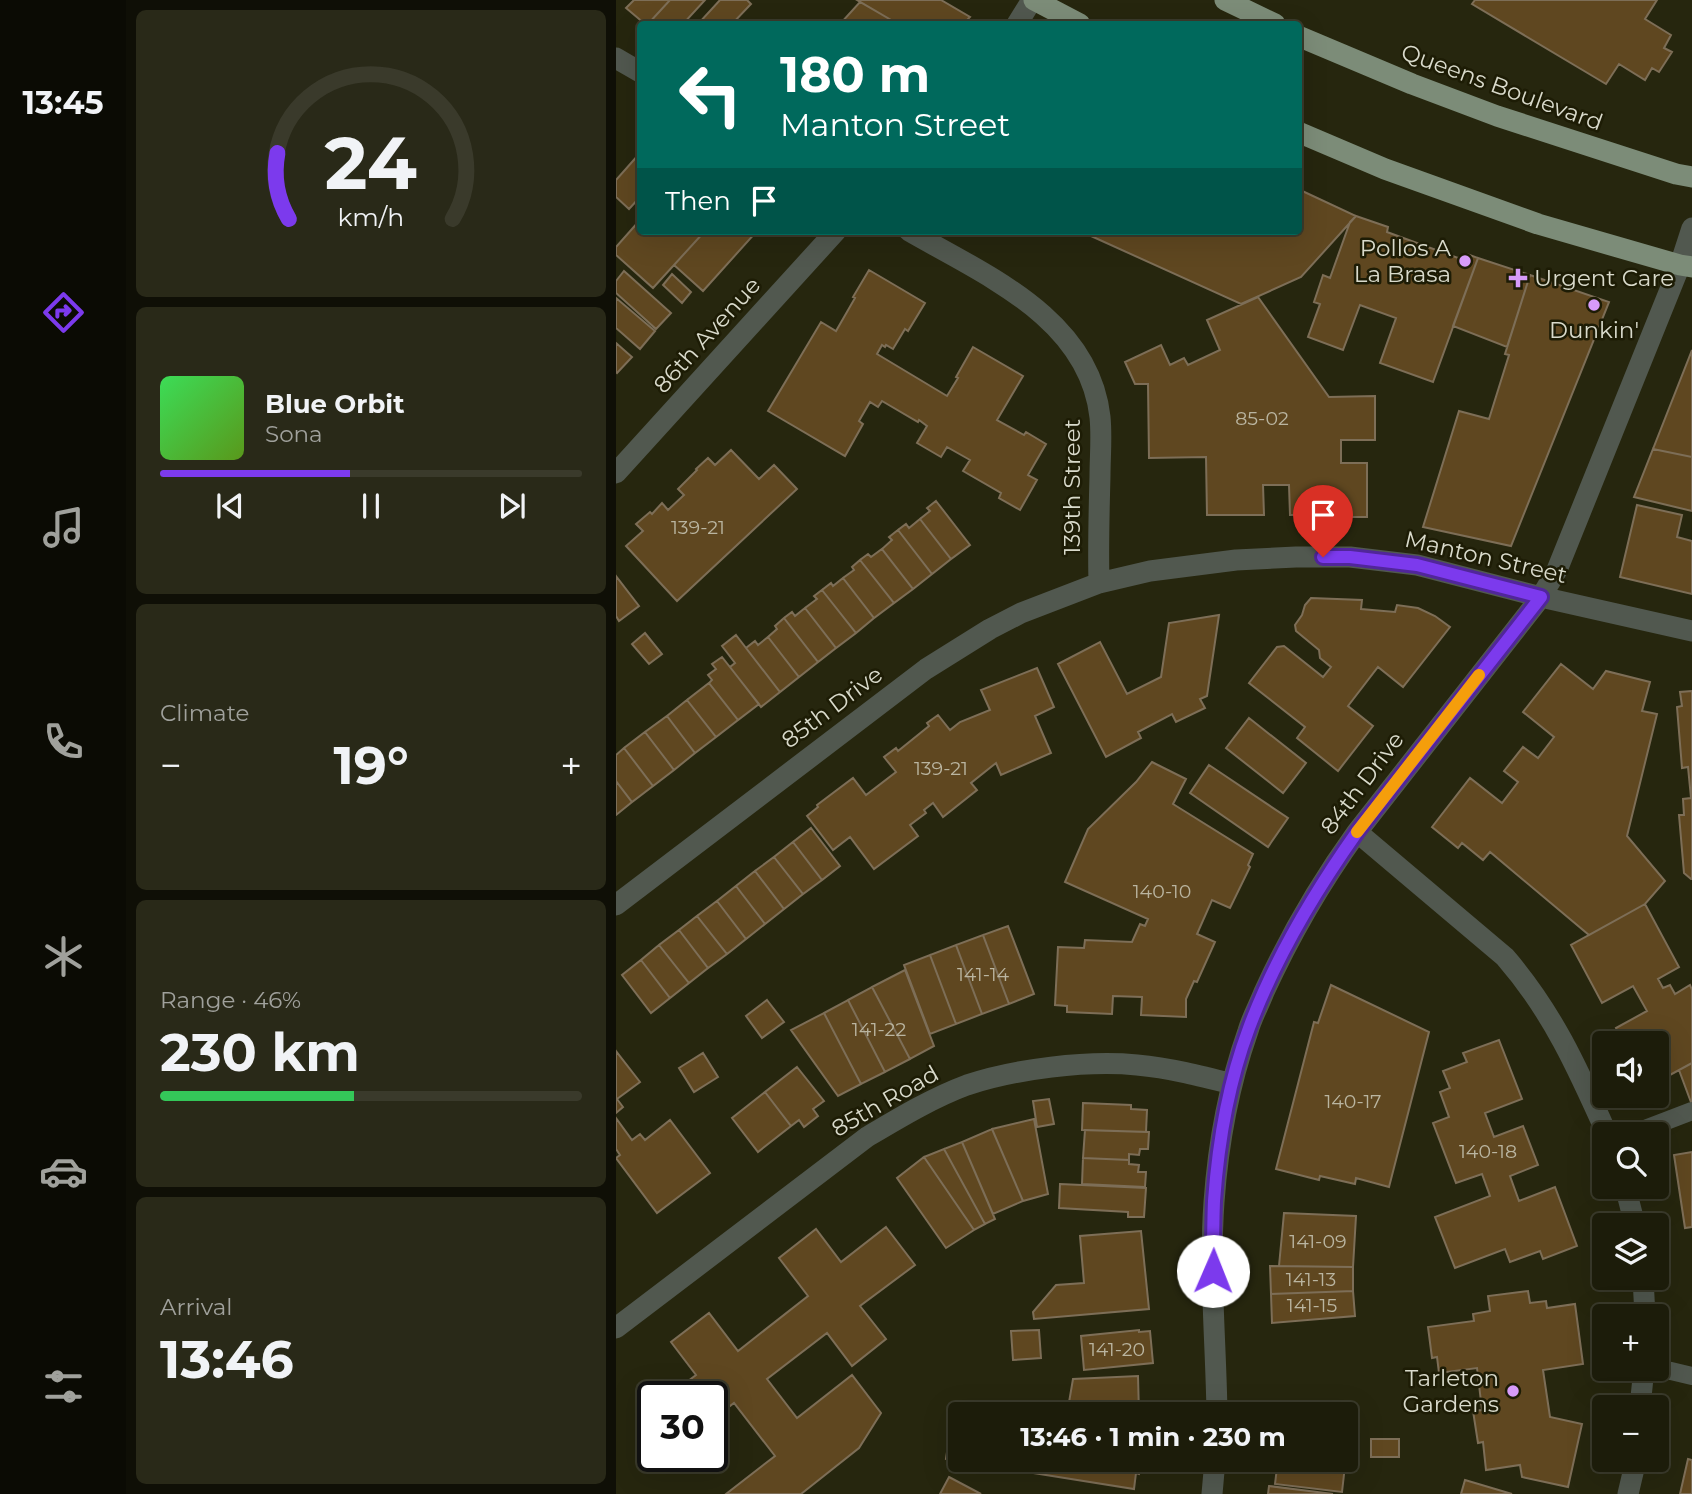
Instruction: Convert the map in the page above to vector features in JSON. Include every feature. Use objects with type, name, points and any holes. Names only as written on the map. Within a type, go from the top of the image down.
[{"type":"main road","points":[[1033,0],[1074,21]]},
{"type":"main road","points":[[1225,0],[1269,21]]},
{"type":"main road","name":"Queens Boulevard","points":[[1302,38],[1497,116],[1692,177]]},
{"type":"main road","points":[[1302,134],[1385,169],[1538,224],[1686,266]]},
{"type":"street","points":[[1019,21],[1033,0]]},
{"type":"street","points":[[616,58],[637,70]]},
{"type":"street","name":"84th Drive","points":[[1217,1402],[1214,1202],[1232,1084],[1249,1028],[1290,938],[1333,865],[1541,597],[1557,570],[1686,266],[1692,228]]},
{"type":"street","name":"86th Avenue","points":[[616,473],[832,235]]},
{"type":"street","name":"139th Street","points":[[916,235],[1023,298],[1061,332],[1083,363],[1096,396],[1100,418],[1097,542],[1099,583]]},
{"type":"street","name":"Manton Street","points":[[1099,583],[1150,571],[1236,559],[1350,557],[1417,565],[1541,597],[1692,631]]},
{"type":"street","name":"85th Drive","points":[[616,905],[937,662],[1021,613],[1099,583]]},
{"type":"street","points":[[1357,832],[1504,957],[1526,981],[1551,1018],[1579,1070],[1602,1122]]},
{"type":"street","name":"85th Road","points":[[616,1328],[867,1137],[903,1115],[966,1086],[1036,1069],[1114,1064],[1158,1068],[1232,1084]]},
{"type":"street","points":[[1212,1494],[1214,1472]]},
{"type":"street","points":[[1629,1494],[1634,1472]]},
{"type":"lane","points":[[1663,1122],[1692,1111]]},
{"type":"lane","points":[[1669,1371],[1692,1376]]},
{"type":"building","points":[[634,0],[670,0],[651,21],[641,21],[626,8]]},
{"type":"building","points":[[670,0],[705,0],[686,21],[651,21]]},
{"type":"building","points":[[720,0],[747,0],[751,4],[735,21],[701,21]]},
{"type":"building","points":[[857,0],[941,0],[970,17],[966,21],[893,21]]},
{"type":"building","points":[[1475,0],[1657,0],[1645,19],[1671,35],[1664,48],[1672,52],[1659,72],[1652,68],[1645,80],[1619,64],[1606,84],[1472,4]]},
{"type":"building","points":[[860,2],[893,21],[843,21]]},
{"type":"building","points":[[637,156],[637,200],[629,209],[616,197],[616,180]]},
{"type":"building","points":[[1302,191],[1356,216],[1301,277],[1241,304],[1089,235],[1302,235]]},
{"type":"building","points":[[1356,216],[1388,227],[1387,232],[1458,258],[1467,254],[1478,258],[1433,382],[1380,363],[1396,318],[1360,305],[1343,350],[1308,337],[1320,304],[1314,302],[1323,275],[1330,278],[1350,222]]},
{"type":"building","points":[[637,223],[637,235],[701,235],[653,288],[616,255],[616,247]]},
{"type":"building","points":[[701,235],[753,235],[703,291],[674,265]]},
{"type":"building","points":[[1478,258],[1530,275],[1507,347],[1453,326]]},
{"type":"building","points":[[869,270],[925,303],[893,349],[882,345],[877,354],[947,396],[973,347],[1023,376],[997,420],[1046,444],[1028,475],[1037,480],[1020,510],[999,498],[1001,493],[963,471],[970,460],[947,447],[941,457],[917,443],[927,426],[882,401],[878,407],[870,402],[859,421],[863,424],[845,456],[768,411],[821,322],[836,331]]},
{"type":"building","points":[[624,271],[671,313],[656,329],[616,293],[616,281]]},
{"type":"building","points":[[672,274],[691,292],[682,303],[663,285]]},
{"type":"building","points":[[1530,275],[1609,302],[1511,546],[1423,527],[1459,411],[1489,419],[1509,355],[1505,354]]},
{"type":"building","points":[[1258,297],[1329,397],[1375,396],[1375,440],[1341,440],[1341,463],[1367,463],[1367,517],[1350,517],[1350,514],[1290,515],[1289,485],[1263,485],[1264,515],[1207,515],[1206,457],[1149,458],[1148,384],[1135,384],[1125,362],[1161,345],[1170,365],[1184,358],[1188,365],[1220,350],[1207,320]]},
{"type":"building","points":[[616,298],[655,331],[640,349],[616,328]]},
{"type":"building","points":[[616,343],[632,357],[617,373],[616,372]]},
{"type":"building","points":[[1692,350],[1692,457],[1653,449]]},
{"type":"building","points":[[1653,449],[1692,457],[1692,511],[1634,497]]},
{"type":"building","points":[[731,450],[759,479],[774,465],[797,489],[677,601],[626,546],[643,531],[636,524],[650,512],[652,514],[662,503],[668,510],[684,495],[678,489],[708,458],[715,465]]},
{"type":"building","points":[[936,501],[970,545],[951,559],[920,519],[930,511],[927,508]]},
{"type":"building","points":[[1637,505],[1682,515],[1677,537],[1692,541],[1692,594],[1620,577]]},
{"type":"building","points":[[920,519],[951,559],[932,574],[898,530],[906,524],[909,528]]},
{"type":"building","points":[[898,530],[932,574],[913,589],[882,549],[892,540],[889,537]]},
{"type":"building","points":[[882,549],[913,589],[894,603],[860,560],[868,554],[871,557]]},
{"type":"building","points":[[860,560],[894,603],[874,618],[843,578],[854,570],[852,567]]},
{"type":"building","points":[[616,576],[639,606],[619,621],[616,616]]},
{"type":"building","points":[[843,578],[874,618],[856,633],[822,590]]},
{"type":"building","points":[[822,590],[856,633],[836,648],[805,608],[817,599],[814,596]]},
{"type":"building","points":[[1311,598],[1362,600],[1361,609],[1395,612],[1397,605],[1418,608],[1450,627],[1403,687],[1378,667],[1348,706],[1373,726],[1338,771],[1297,738],[1305,727],[1249,683],[1277,647],[1284,646],[1323,677],[1331,667],[1320,658],[1319,650],[1296,631],[1295,625]]},
{"type":"building","points":[[805,608],[836,648],[818,662],[784,618],[792,612],[795,616]]},
{"type":"building","points":[[1219,615],[1207,696],[1200,699],[1205,708],[1176,722],[1172,714],[1138,732],[1141,738],[1106,757],[1058,664],[1100,642],[1127,694],[1161,677],[1169,623]]},
{"type":"building","points":[[784,618],[818,662],[799,677],[768,637]]},
{"type":"building","points":[[645,633],[662,654],[649,664],[632,644]]},
{"type":"building","points":[[736,635],[780,692],[761,707],[730,667],[735,663],[722,646]]},
{"type":"building","points":[[768,637],[799,677],[780,692],[746,648],[755,641],[758,645]]},
{"type":"building","points":[[722,657],[759,704],[738,720],[709,683],[712,680],[708,675],[716,669],[712,664]]},
{"type":"building","points":[[1561,664],[1593,689],[1606,671],[1650,682],[1642,711],[1657,714],[1627,836],[1665,881],[1645,904],[1589,935],[1490,852],[1483,860],[1462,843],[1458,848],[1432,827],[1470,778],[1502,803],[1518,782],[1504,771],[1523,747],[1538,758],[1554,737],[1523,712]]},
{"type":"building","points":[[1037,668],[1054,707],[1035,716],[1051,753],[1001,775],[996,763],[971,783],[977,790],[943,817],[933,803],[924,810],[926,813],[910,825],[918,836],[874,869],[850,837],[833,850],[807,816],[817,805],[853,778],[866,795],[896,772],[884,757],[896,748],[898,751],[929,726],[927,723],[938,715],[950,730],[960,722],[990,710],[981,690]]},
{"type":"building","points":[[709,683],[738,720],[716,737],[687,700]]},
{"type":"building","points":[[1692,691],[1691,879],[1684,873],[1679,815],[1684,815],[1683,799],[1691,798],[1688,767],[1682,768],[1677,707],[1682,706],[1680,692]]},
{"type":"building","points":[[687,700],[716,737],[695,753],[667,716]]},
{"type":"building","points":[[667,716],[695,753],[674,770],[645,732]]},
{"type":"building","points":[[1249,718],[1306,763],[1283,793],[1226,748]]},
{"type":"building","points":[[645,732],[674,770],[653,786],[624,748]]},
{"type":"building","points":[[624,748],[653,786],[632,802],[616,781],[616,755]]},
{"type":"building","points":[[1152,762],[1186,779],[1173,804],[1253,854],[1248,865],[1250,867],[1230,908],[1212,900],[1197,934],[1215,942],[1186,999],[1186,1017],[1141,1015],[1142,997],[1113,996],[1112,1014],[1067,1012],[1067,1006],[1055,1005],[1058,947],[1084,948],[1085,940],[1132,942],[1140,924],[1145,926],[1148,919],[1065,882],[1088,829],[1136,782]]},
{"type":"building","points":[[1209,765],[1288,818],[1268,847],[1190,793]]},
{"type":"building","points":[[616,781],[632,802],[616,815]]},
{"type":"building","points":[[811,828],[840,866],[822,880],[793,842]]},
{"type":"building","points":[[793,842],[822,880],[803,894],[774,857]]},
{"type":"building","points":[[774,857],[803,894],[784,909],[755,871]]},
{"type":"building","points":[[755,871],[784,909],[765,924],[736,886]]},
{"type":"building","points":[[736,886],[765,924],[746,939],[717,901]]},
{"type":"building","points":[[717,901],[746,939],[727,954],[697,916]]},
{"type":"building","points":[[1645,904],[1679,967],[1658,979],[1663,988],[1670,985],[1675,994],[1690,985],[1692,990],[1692,1063],[1669,1075],[1669,1031],[1618,1031],[1616,1028],[1647,1011],[1633,986],[1602,1003],[1571,945]]},
{"type":"building","points":[[697,916],[727,954],[708,968],[679,930]]},
{"type":"building","points":[[1008,926],[1034,994],[1009,1004],[983,935]]},
{"type":"building","points":[[679,930],[708,968],[689,983],[659,945]]},
{"type":"building","points":[[983,935],[1009,1004],[982,1014],[956,945]]},
{"type":"building","points":[[659,945],[689,983],[670,998],[641,960]]},
{"type":"building","points":[[956,945],[982,1014],[956,1024],[930,955]]},
{"type":"building","points":[[930,955],[956,1024],[930,1034],[904,965]]},
{"type":"building","points":[[641,960],[670,998],[651,1013],[622,975]]},
{"type":"building","points":[[905,970],[934,1046],[910,1059],[872,987]]},
{"type":"building","points":[[1331,985],[1429,1032],[1389,1187],[1356,1178],[1355,1184],[1320,1176],[1319,1180],[1276,1169],[1314,1022],[1318,1023]]},
{"type":"building","points":[[872,987],[910,1059],[885,1072],[848,1000]]},
{"type":"building","points":[[767,1000],[784,1022],[762,1038],[746,1016]]},
{"type":"building","points":[[848,1000],[885,1072],[861,1084],[824,1013]]},
{"type":"building","points":[[824,1013],[861,1084],[838,1096],[791,1030]]},
{"type":"building","points":[[1499,1040],[1522,1099],[1485,1113],[1494,1137],[1523,1126],[1538,1165],[1510,1176],[1519,1201],[1555,1187],[1577,1246],[1543,1259],[1540,1251],[1510,1262],[1505,1249],[1455,1268],[1435,1217],[1490,1196],[1482,1174],[1456,1183],[1433,1123],[1449,1117],[1440,1092],[1450,1088],[1443,1071],[1467,1062],[1463,1053]]},
{"type":"building","points":[[616,1051],[640,1082],[617,1099],[623,1107],[616,1113]]},
{"type":"building","points":[[703,1053],[718,1077],[694,1092],[679,1068]]},
{"type":"building","points":[[1692,1063],[1692,1105],[1679,1070]]},
{"type":"building","points":[[797,1067],[824,1101],[813,1109],[818,1116],[804,1127],[799,1120],[791,1126],[765,1092]]},
{"type":"building","points":[[765,1092],[791,1126],[758,1152],[732,1118]]},
{"type":"building","points":[[1049,1099],[1054,1124],[1037,1127],[1033,1101]]},
{"type":"building","points":[[1083,1103],[1131,1105],[1131,1109],[1147,1110],[1146,1132],[1082,1130]]},
{"type":"building","points":[[616,1118],[632,1140],[640,1134],[645,1140],[670,1120],[710,1173],[657,1213],[616,1158],[620,1155],[616,1149]]},
{"type":"building","points":[[1034,1119],[1048,1194],[1023,1201],[992,1129]]},
{"type":"building","points":[[992,1129],[1023,1201],[993,1214],[962,1142]]},
{"type":"building","points":[[1085,1130],[1149,1132],[1148,1149],[1140,1149],[1139,1155],[1129,1154],[1129,1160],[1083,1158]]},
{"type":"building","points":[[962,1142],[995,1219],[985,1224],[944,1149]]},
{"type":"building","points":[[944,1149],[985,1224],[974,1230],[924,1157]]},
{"type":"building","points":[[1692,1152],[1692,1227],[1685,1228],[1674,1155]]},
{"type":"building","points":[[924,1157],[974,1230],[946,1248],[897,1178]]},
{"type":"building","points":[[1083,1158],[1129,1160],[1129,1164],[1139,1165],[1138,1172],[1146,1172],[1145,1187],[1082,1184]]},
{"type":"building","points":[[1060,1184],[1146,1188],[1144,1217],[1128,1217],[1128,1212],[1059,1208]]},
{"type":"building","points":[[1284,1213],[1356,1216],[1353,1267],[1279,1266]]},
{"type":"building","points":[[886,1227],[915,1265],[860,1306],[886,1339],[852,1366],[827,1333],[767,1379],[797,1418],[852,1375],[881,1413],[859,1448],[801,1494],[726,1494],[775,1456],[734,1403],[728,1408],[728,1381],[688,1381],[696,1375],[671,1342],[709,1313],[738,1351],[808,1296],[779,1258],[816,1229],[841,1262]]},
{"type":"building","points":[[1141,1231],[1149,1309],[1034,1319],[1033,1312],[1056,1285],[1084,1283],[1080,1236]]},
{"type":"building","points":[[1270,1266],[1353,1267],[1353,1291],[1271,1294]]},
{"type":"building","points":[[1353,1291],[1355,1316],[1272,1323],[1271,1294]]},
{"type":"building","name":"Tarleton Gardens","points":[[1528,1291],[1530,1303],[1546,1301],[1547,1308],[1575,1304],[1583,1364],[1543,1370],[1550,1417],[1582,1424],[1568,1487],[1522,1477],[1520,1465],[1486,1470],[1483,1442],[1478,1443],[1473,1411],[1482,1410],[1477,1368],[1439,1373],[1437,1357],[1432,1358],[1428,1327],[1474,1321],[1473,1314],[1490,1311],[1488,1296]]},
{"type":"building","points":[[1039,1330],[1041,1358],[1013,1360],[1011,1331]]},
{"type":"building","points":[[1150,1331],[1153,1363],[1084,1370],[1081,1336]]},
{"type":"building","points":[[1138,1376],[1139,1402],[1069,1402],[1073,1379]]},
{"type":"building","points":[[1371,1439],[1399,1439],[1399,1457],[1371,1457]]},
{"type":"building","points":[[1688,1459],[1692,1460],[1692,1494],[1680,1494]]},
{"type":"building","points":[[1027,1472],[1139,1472],[1136,1473],[1134,1489]]},
{"type":"building","points":[[1276,1472],[1344,1472],[1342,1492],[1275,1484]]},
{"type":"building","points":[[949,1477],[981,1494],[940,1494]]},
{"type":"building","points":[[1465,1480],[1512,1494],[1461,1494]]},
{"type":"building","points":[[1269,1486],[1333,1494],[1268,1494]]},
{"type":"slow traffic","points":[[1357,832],[1479,675]]},
{"type":"place","name":"Pollos A La Brasa","points":[[1465,261]]},
{"type":"place","name":"Urgent Care","points":[[1518,278]]},
{"type":"place","name":"Dunkin'","points":[[1594,305]]},
{"type":"place","name":"Tarleton Gardens","points":[[1513,1391]]},
{"type":"route","points":[[1213,1271],[1214,1202],[1232,1084],[1249,1028],[1271,976],[1333,865],[1541,597],[1417,565],[1350,557],[1323,557]]}]
